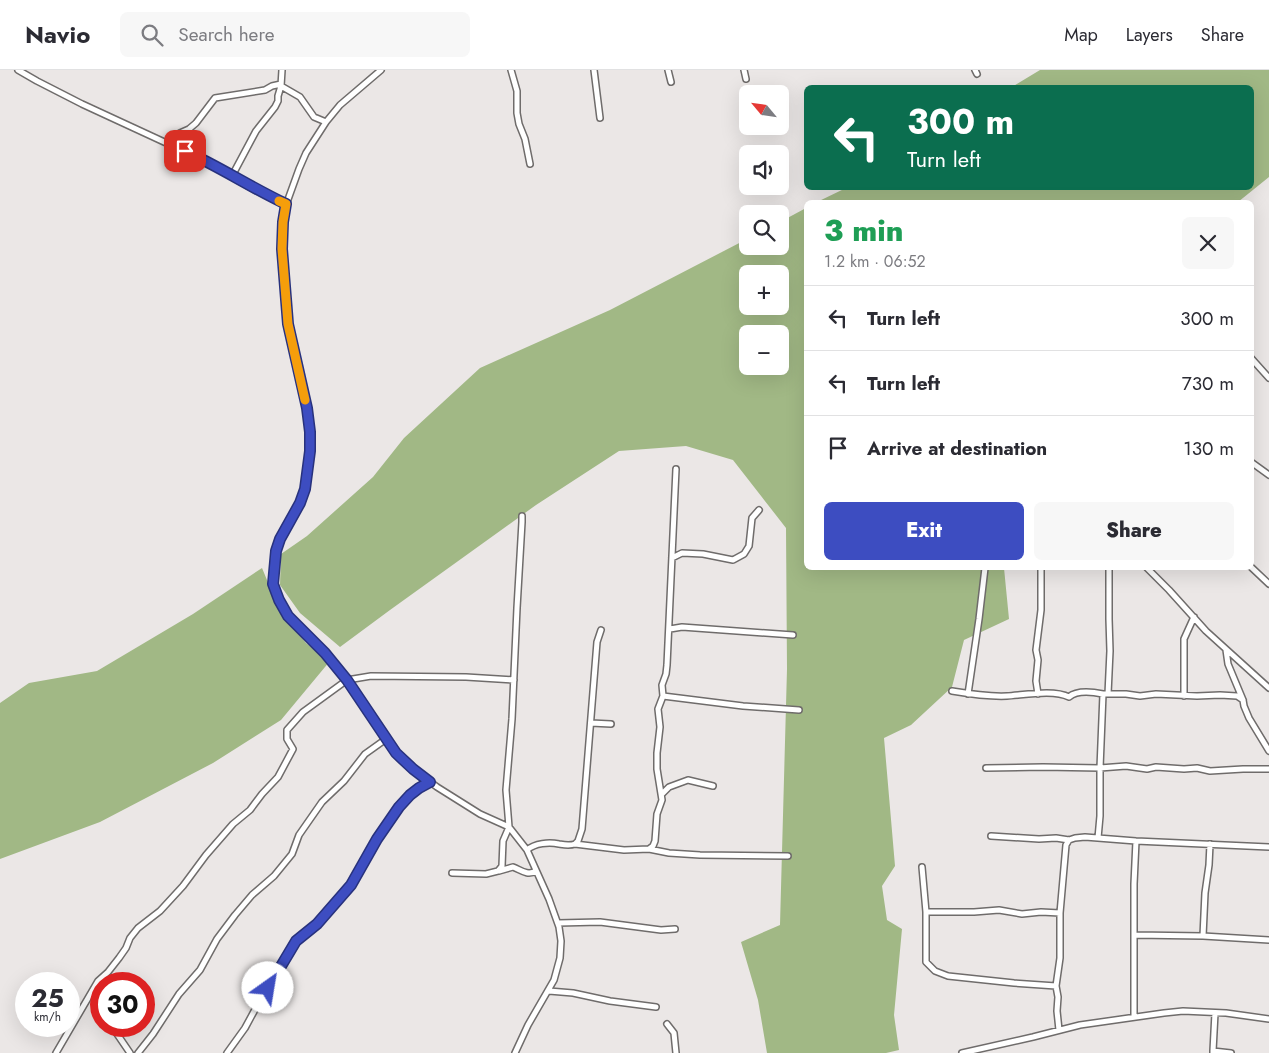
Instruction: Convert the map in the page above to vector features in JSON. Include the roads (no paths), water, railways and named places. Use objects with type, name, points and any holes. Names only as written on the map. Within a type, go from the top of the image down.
[{"type":"street","points":[[18,70],[82,104],[201,159],[256,190],[286,204]]},
{"type":"street","points":[[232,176],[256,131],[278,101],[282,70]]},
{"type":"street","points":[[381,70],[340,105],[326,122],[306,153],[286,204],[282,249],[288,324],[307,408],[310,441],[305,489],[300,503],[280,539],[276,551],[273,584],[288,616],[325,653],[347,680],[396,753],[430,782],[480,814],[509,827],[527,850],[558,922],[561,941],[560,958],[549,991],[528,1025],[515,1053]]},
{"type":"street","points":[[511,70],[517,91],[517,113],[530,164]]},
{"type":"street","points":[[594,70],[600,118]]},
{"type":"street","points":[[668,70],[671,82]]},
{"type":"street","points":[[744,70],[746,78]]},
{"type":"street","points":[[169,144],[180,133],[196,123],[215,98],[265,90],[272,86],[281,85],[300,97],[314,117],[326,122]]},
{"type":"street","points":[[1254,361],[1269,378]]},
{"type":"street","points":[[1254,464],[1269,475]]},
{"type":"street","points":[[649,849],[655,841],[658,814],[662,800],[658,778],[657,753],[660,723],[658,709],[663,696],[662,688],[666,674],[670,629],[676,469]]},
{"type":"street","points":[[672,558],[682,554],[702,554],[733,560],[744,554],[750,546],[752,518],[759,510]]},
{"type":"street","points":[[498,871],[502,866],[503,841],[509,827],[506,790],[514,680],[516,608],[522,516]]},
{"type":"street","points":[[968,694],[980,618],[985,570]]},
{"type":"street","points":[[1038,694],[1036,681],[1038,660],[1036,650],[1041,610],[1041,570]]},
{"type":"street","points":[[1098,838],[1100,768],[1110,651],[1109,570]]},
{"type":"street","points":[[1149,570],[1226,650],[1269,688]]},
{"type":"street","points":[[1254,570],[1269,584]]},
{"type":"street","points":[[1184,696],[1184,639],[1194,617]]},
{"type":"street","points":[[670,629],[682,627],[793,635]]},
{"type":"street","points":[[575,844],[582,829],[600,630]]},
{"type":"street","points":[[1226,650],[1228,664],[1249,718],[1269,751]]},
{"type":"street","points":[[56,1053],[98,981],[119,958],[138,928],[160,912],[184,886],[206,855],[233,824],[250,810],[278,777],[293,749],[287,738],[288,730],[303,712],[347,680],[371,676],[466,677],[514,680]]},
{"type":"street","points":[[952,691],[980,696],[1061,694],[1069,697],[1073,694],[1086,692],[1140,696],[1156,694],[1237,696],[1243,700]]},
{"type":"street","points":[[663,696],[743,706],[799,710]]},
{"type":"street","points":[[591,723],[611,724]]},
{"type":"street","points":[[138,1053],[180,994],[200,970],[217,939],[235,914],[252,895],[274,876],[292,854],[299,835],[322,802],[344,781],[364,754],[386,739]]},
{"type":"street","points":[[986,768],[1100,768],[1126,766],[1147,769],[1156,767],[1196,768],[1206,771],[1269,769]]},
{"type":"street","points":[[662,794],[669,787],[688,780],[713,786]]},
{"type":"street","points":[[227,1053],[245,1028],[296,941],[317,924],[351,885],[377,839],[399,807],[410,795],[430,782]]},
{"type":"street","points":[[991,836],[1069,840],[1075,838],[1098,838],[1269,847]]},
{"type":"street","points":[[1059,1030],[1056,986],[1060,958],[1060,913],[1066,845],[1069,840]]},
{"type":"street","points":[[1134,1017],[1134,884],[1136,841]]},
{"type":"street","points":[[527,850],[534,845],[552,843],[567,846],[575,844],[624,850],[649,849],[669,853],[700,855],[788,856]]},
{"type":"street","points":[[1203,936],[1210,844]]},
{"type":"street","points":[[452,873],[486,874],[513,867],[522,872],[533,873],[536,871]]},
{"type":"street","points":[[922,867],[926,912],[926,962],[935,971],[948,976],[1056,986]]},
{"type":"street","points":[[926,912],[1000,910],[1022,914],[1040,912],[1060,913]]},
{"type":"street","points":[[558,922],[600,922],[661,930],[674,928]]},
{"type":"street","points":[[1135,934],[1269,940]]},
{"type":"street","points":[[549,991],[656,1007]]},
{"type":"street","points":[[962,1053],[975,1052],[1080,1025],[1183,1011],[1226,1013],[1269,1019]]},
{"type":"street","points":[[1215,1013],[1213,1052],[1231,1053]]},
{"type":"street","points":[[668,1024],[674,1033],[676,1053]]},
{"type":"street","points":[[119,1037],[130,1053]]}]
